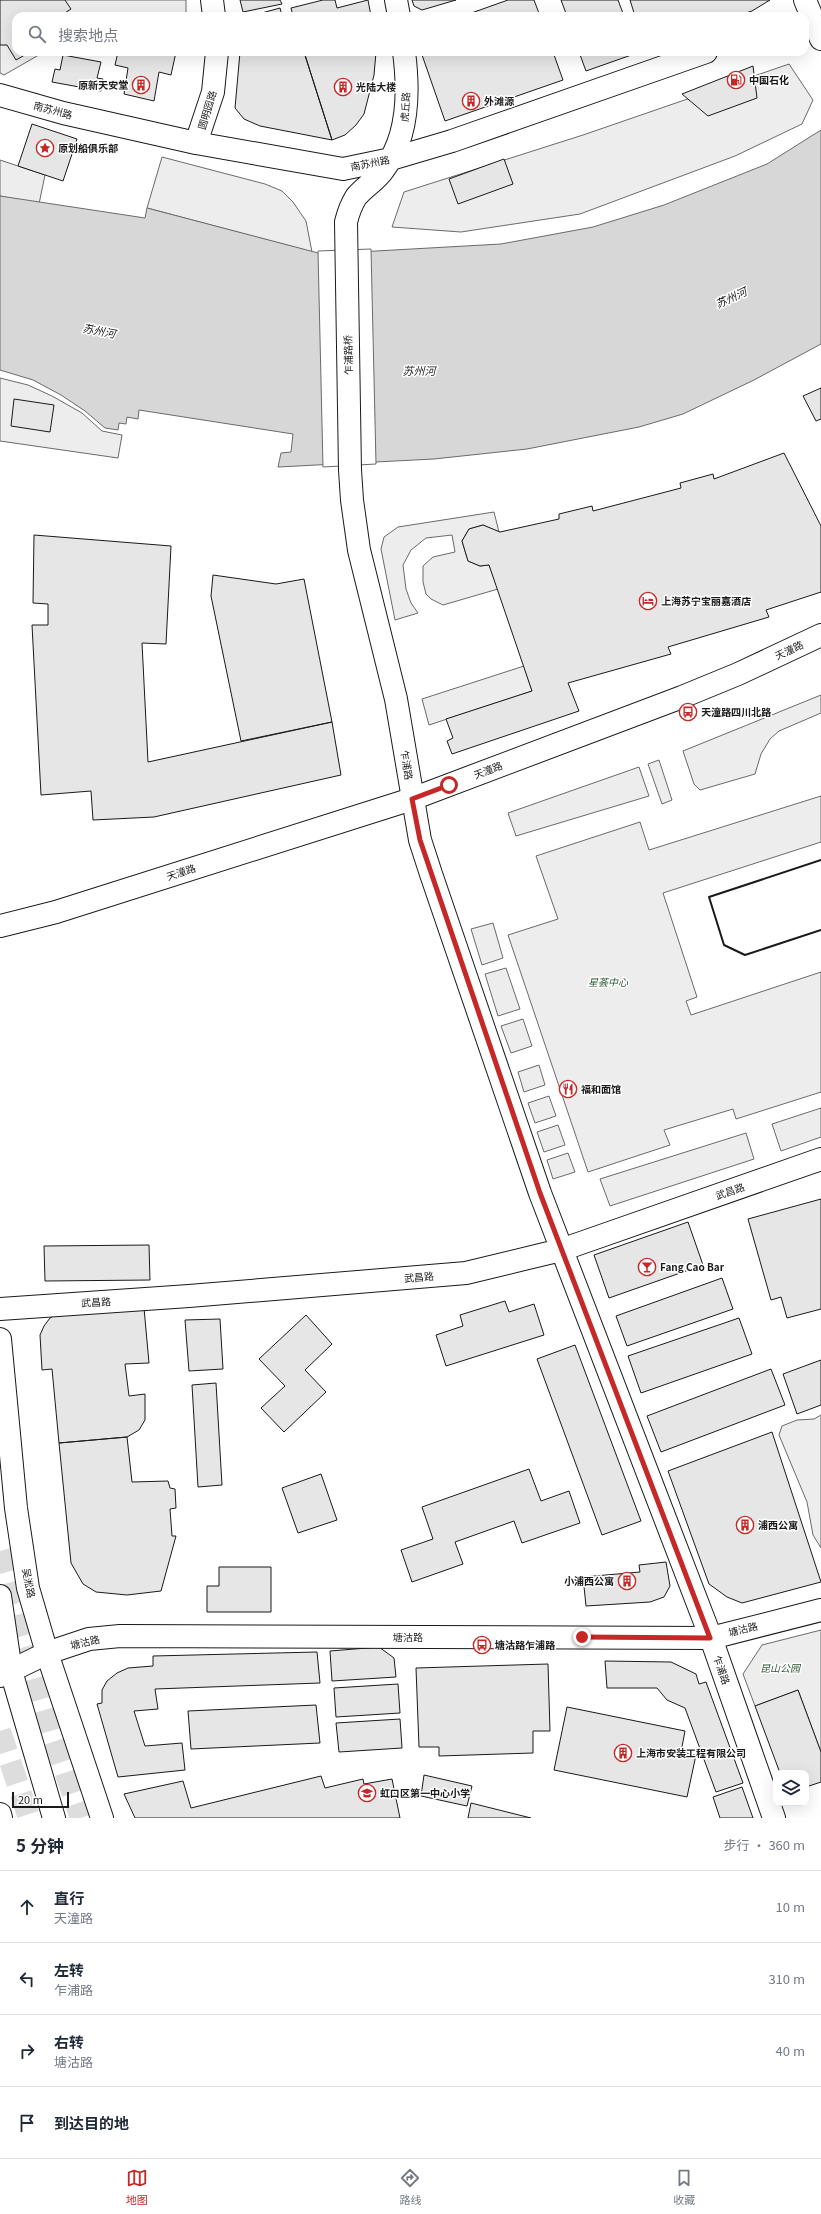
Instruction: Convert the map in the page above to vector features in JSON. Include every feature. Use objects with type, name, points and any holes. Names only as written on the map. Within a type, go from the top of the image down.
[{"type":"street","points":[[212,0],[214,12]]},
{"type":"street","points":[[396,0],[398,12]]},
{"type":"street","points":[[810,9],[821,39]]},
{"type":"street","name":"圆明园路","points":[[196,144],[213,92],[217,56]]},
{"type":"street","name":"虎丘路","points":[[391,160],[403,127],[407,94],[404,56]]},
{"type":"street","name":"南苏州路","points":[[0,95],[63,113],[196,144],[343,169],[391,160],[452,141],[695,56]]},
{"type":"street","name":"乍浦路桥","points":[[350,470],[345,239],[346,222],[356,197],[384,170],[391,160]]},
{"type":"street","name":"乍浦路","points":[[350,470],[352,500],[360,550],[396,699],[420,840],[540,1193],[710,1638],[774,1818]]},
{"type":"street","name":"天潼路","points":[[0,926],[56,912],[412,799],[738,674],[821,635]]},
{"type":"street","name":"天潼路","points":[[0,943],[27,926],[56,912]]},
{"type":"street","name":"武昌路","points":[[0,1309],[189,1296],[466,1273],[561,1250],[821,1159]]},
{"type":"street","name":"吴淞路","points":[[0,1339],[16,1508],[28,1588],[46,1653],[102,1818]]},
{"type":"street","points":[[0,1596],[3,1679],[54,1818]]},
{"type":"street","name":"塘沽路","points":[[3,1679],[46,1653],[89,1639],[120,1636],[710,1638],[821,1610]]},
{"type":"street","points":[[0,1814],[1,1818]]},
{"type":"shaded area","points":[[0,0],[186,0],[186,12],[12,12],[12,56],[37,56],[4,75],[0,73]]},
{"type":"shaded area","points":[[789,64],[813,100],[802,124],[735,156],[580,214],[461,232],[392,227],[404,192],[583,135]]},
{"type":"shaded area","points":[[162,157],[265,184],[282,191],[293,202],[306,221],[312,252],[147,208]]},
{"type":"shaded area","points":[[0,160],[45,175],[39,204],[0,196]]},
{"type":"shaded area","points":[[0,378],[28,385],[52,396],[82,413],[102,431],[122,435],[118,458],[0,441]]},
{"type":"shaded area","points":[[494,512],[499,532],[483,525],[469,529],[462,541],[468,561],[480,566],[489,565],[498,589],[443,605],[431,599],[426,594],[423,582],[423,566],[433,557],[455,552],[452,535],[426,538],[411,550],[403,565],[406,589],[411,603],[418,613],[395,620],[381,549],[384,537],[398,527]]},
{"type":"shaded area","points":[[524,666],[532,691],[429,725],[422,699]]},
{"type":"shaded area","points":[[821,695],[821,713],[779,731],[770,739],[761,754],[755,774],[700,790],[694,784],[683,751]]},
{"type":"shaded area","points":[[659,760],[672,800],[662,804],[648,764]]},
{"type":"shaded area","points":[[639,767],[649,796],[516,836],[508,813]]},
{"type":"shaded area","name":"星荟中心","points":[[821,796],[821,842],[663,893],[697,997],[686,1001],[691,1015],[821,972],[821,1092],[736,1119],[733,1109],[664,1130],[670,1145],[588,1172],[508,935],[558,919],[536,856],[640,822],[649,850]]},
{"type":"shaded area","points":[[493,923],[503,958],[482,965],[471,929]]},
{"type":"shaded area","points":[[506,968],[520,1009],[498,1016],[485,974]]},
{"type":"shaded area","points":[[523,1019],[532,1046],[511,1053],[501,1026]]},
{"type":"shaded area","points":[[539,1065],[545,1085],[524,1092],[518,1072]]},
{"type":"shaded area","points":[[549,1096],[556,1116],[535,1123],[528,1103]]},
{"type":"shaded area","points":[[821,1108],[821,1137],[781,1151],[772,1124]]},
{"type":"shaded area","points":[[558,1125],[565,1145],[544,1152],[537,1132]]},
{"type":"shaded area","points":[[746,1133],[754,1159],[610,1206],[600,1179]]},
{"type":"shaded area","points":[[568,1153],[575,1172],[553,1179],[547,1160]]},
{"type":"shaded area","points":[[821,1415],[821,1548],[813,1535],[807,1502],[779,1435],[782,1426],[797,1420],[814,1419]]},
{"type":"shaded area","name":"昆山公园","points":[[821,1630],[821,1752],[798,1690],[755,1706],[743,1674],[762,1645]]},
{"type":"water","name":"苏州河","points":[[821,130],[821,344],[754,380],[683,414],[639,427],[527,449],[434,459],[278,467],[281,453],[291,452],[293,434],[139,410],[138,419],[127,417],[126,424],[119,423],[118,430],[105,428],[85,411],[61,395],[33,380],[0,370],[0,196],[145,218],[147,208],[322,254],[501,244],[593,227],[664,205],[767,164]]},
{"type":"pier","points":[[371,249],[376,464],[323,467],[318,251]]},
{"type":"building","points":[[0,0],[65,0],[71,9],[66,12],[12,12],[12,53],[7,45],[0,45]]},
{"type":"building","points":[[240,0],[280,0],[282,4],[243,12]]},
{"type":"building","points":[[323,0],[335,0],[337,8],[368,0],[370,12],[292,12],[291,8]]},
{"type":"building","points":[[412,0],[456,0],[422,10],[414,6]]},
{"type":"building","points":[[508,0],[534,0],[538,12],[474,12]]},
{"type":"building","points":[[561,0],[618,0],[622,12],[566,12]]},
{"type":"building","points":[[630,0],[770,0],[749,12],[634,12]]},
{"type":"building","points":[[280,8],[281,12],[265,12]]},
{"type":"building","points":[[14,56],[23,56],[16,60]]},
{"type":"building","points":[[63,56],[101,62],[97,78],[103,79],[101,91],[52,82],[55,69],[60,70]]},
{"type":"building","name":"原新天安堂","points":[[117,56],[175,56],[171,75],[159,72],[154,101],[124,94],[128,68],[115,65]]},
{"type":"building","points":[[240,56],[305,56],[332,140],[260,126],[244,119],[235,108]]},
{"type":"building","name":"光陆大楼","points":[[305,56],[376,56],[374,75],[364,114],[356,125],[345,135],[332,140]]},
{"type":"building","name":"外滩源","points":[[422,56],[554,56],[563,80],[445,121]]},
{"type":"building","points":[[580,56],[628,56],[586,71]]},
{"type":"building","name":"中国石化","points":[[753,66],[757,98],[708,116],[682,94]]},
{"type":"building","points":[[32,124],[77,139],[63,181],[18,166]]},
{"type":"building","points":[[504,159],[513,184],[458,204],[449,179]]},
{"type":"building","points":[[821,388],[821,419],[816,421],[803,396]]},
{"type":"building","points":[[14,399],[54,405],[50,432],[11,426]]},
{"type":"building","name":"上海苏宁宝丽嘉酒店","points":[[784,453],[821,526],[821,592],[766,610],[769,617],[668,647],[671,654],[568,683],[579,711],[452,754],[447,741],[453,738],[446,719],[532,691],[489,565],[480,566],[468,561],[462,541],[469,529],[483,525],[500,532],[559,519],[559,514],[592,506],[593,511],[681,488],[680,483],[713,474],[714,479]]},
{"type":"building","points":[[34,535],[171,546],[166,644],[142,643],[148,762],[332,722],[341,775],[154,817],[93,820],[91,791],[41,795],[32,625],[48,625],[48,604],[33,603]]},
{"type":"building","points":[[213,575],[276,584],[304,579],[332,722],[241,741],[211,596]]},
{"type":"building","points":[[821,1199],[821,1309],[787,1318],[781,1297],[771,1300],[748,1219]]},
{"type":"building","points":[[688,1222],[703,1265],[609,1298],[594,1255]]},
{"type":"building","points":[[149,1245],[150,1280],[45,1281],[44,1246]]},
{"type":"building","points":[[722,1278],[733,1309],[627,1346],[616,1316]]},
{"type":"building","points":[[505,1301],[509,1312],[534,1304],[544,1335],[446,1366],[436,1335],[463,1326],[460,1315]]},
{"type":"building","points":[[144,1308],[149,1363],[125,1364],[129,1396],[145,1394],[145,1420],[139,1430],[127,1437],[59,1443],[52,1369],[42,1370],[40,1335],[44,1326],[50,1318],[58,1313]]},
{"type":"building","points":[[306,1315],[332,1344],[305,1370],[326,1392],[284,1432],[261,1408],[285,1386],[259,1359]]},
{"type":"building","points":[[739,1318],[752,1354],[641,1393],[628,1356]]},
{"type":"building","points":[[220,1319],[223,1369],[189,1371],[185,1320]]},
{"type":"building","points":[[575,1345],[641,1521],[602,1535],[537,1359]]},
{"type":"building","points":[[821,1360],[821,1405],[797,1414],[783,1374]]},
{"type":"building","points":[[771,1369],[785,1405],[661,1452],[647,1416]]},
{"type":"building","points":[[216,1383],[222,1485],[198,1487],[192,1385]]},
{"type":"building","name":"浦西公寓","points":[[772,1432],[821,1582],[742,1603],[727,1597],[709,1584],[668,1471]]},
{"type":"building","points":[[127,1437],[132,1482],[168,1481],[170,1488],[175,1489],[176,1508],[170,1509],[172,1536],[176,1536],[161,1591],[127,1595],[96,1592],[83,1584],[71,1563],[59,1443]]},
{"type":"building","points":[[529,1469],[541,1501],[569,1491],[580,1523],[522,1543],[514,1521],[455,1542],[463,1564],[412,1582],[401,1550],[433,1539],[422,1507]]},
{"type":"building","points":[[321,1474],[337,1520],[298,1533],[282,1488]]},
{"type":"building","name":"小浦西公寓","points":[[666,1562],[670,1586],[664,1597],[650,1602],[586,1606],[583,1577],[640,1572],[639,1565]]},
{"type":"building","points":[[219,1567],[271,1567],[271,1612],[207,1612],[207,1586],[219,1586]]},
{"type":"building","points":[[379,1647],[394,1658],[396,1677],[332,1681],[330,1651]]},
{"type":"building","points":[[317,1652],[320,1683],[155,1689],[158,1709],[134,1711],[145,1746],[182,1743],[185,1770],[118,1777],[97,1704],[102,1703],[102,1690],[107,1681],[117,1673],[128,1668],[153,1666],[153,1656]]},
{"type":"building","points":[[605,1661],[671,1662],[696,1674],[699,1684],[706,1682],[743,1783],[716,1792],[685,1708],[667,1700],[657,1688],[607,1688]]},
{"type":"building","points":[[548,1664],[550,1731],[533,1731],[533,1753],[439,1756],[439,1747],[419,1747],[416,1668]]},
{"type":"building","points":[[398,1684],[400,1713],[336,1717],[334,1688]]},
{"type":"building","points":[[798,1690],[821,1752],[821,1782],[809,1786],[809,1770],[779,1770],[755,1706]]},
{"type":"building","points":[[316,1705],[320,1743],[191,1749],[188,1711]]},
{"type":"building","name":"上海市安装工程有限公司","points":[[567,1707],[685,1731],[681,1752],[696,1755],[687,1797],[554,1770]]},
{"type":"building","points":[[400,1719],[402,1748],[339,1752],[336,1723]]},
{"type":"building","points":[[424,1775],[472,1786],[467,1806],[421,1796]]},
{"type":"building","points":[[321,1776],[325,1788],[363,1779],[364,1784],[392,1779],[400,1818],[135,1818],[124,1794],[183,1781],[191,1808]]},
{"type":"building","points":[[742,1787],[753,1818],[720,1818],[713,1797]]},
{"type":"building","points":[[471,1803],[531,1818],[468,1818]]},
{"type":"tunnel","points":[[0,1551],[52,1733],[81,1818]]},
{"type":"tunnel","points":[[0,1731],[29,1818]]},
{"type":"wall","points":[[821,860],[709,897],[724,945],[745,955],[821,930]]},
{"type":"place","name":"中国石化","points":[[736,80]]},
{"type":"place","name":"原新天安堂","points":[[141,85]]},
{"type":"place","name":"光陆大楼","points":[[343,87]]},
{"type":"place","name":"外滩源","points":[[471,101]]},
{"type":"place","name":"原划船俱乐部","points":[[45,148]]},
{"type":"place","name":"上海苏宁宝丽嘉酒店","points":[[648,601]]},
{"type":"place","name":"天潼路四川北路","points":[[688,712]]},
{"type":"place","name":"福和面馆","points":[[568,1089]]},
{"type":"place","name":"Fang Cao Bar","points":[[647,1267]]},
{"type":"place","name":"浦西公寓","points":[[745,1525]]},
{"type":"place","name":"小浦西公寓","points":[[627,1581]]},
{"type":"place","name":"塘沽路乍浦路","points":[[482,1645]]},
{"type":"place","name":"上海市安装工程有限公司","points":[[623,1753]]},
{"type":"place","name":"虹口区第一中心小学","points":[[367,1793]]},
{"type":"route","points":[[449,785],[412,799],[420,840],[540,1193],[710,1638],[582,1637]]}]
